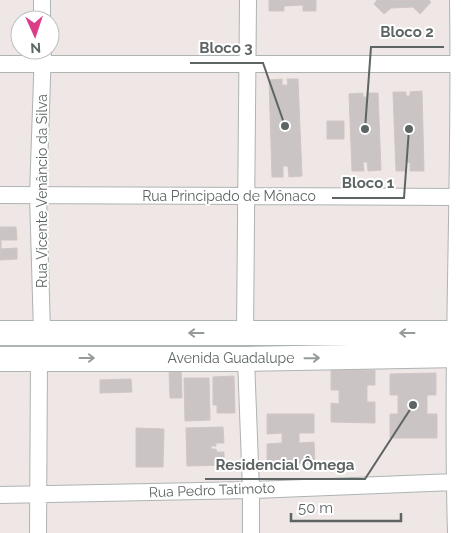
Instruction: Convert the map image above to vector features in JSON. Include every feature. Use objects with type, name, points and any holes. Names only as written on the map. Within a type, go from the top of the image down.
[{"type":"street","points":[[244,333],[248,0]]},
{"type":"street","points":[[456,533],[460,64],[458,0]]},
{"type":"street","points":[[60,57],[246,64],[460,64]]},
{"type":"street","points":[[0,64],[22,60]]},
{"type":"street","name":"Rua Vicente Venâncio da Silva","points":[[42,332],[38,195],[43,60]]},
{"type":"street","name":"Rua Principado de Mônaco","points":[[0,195],[458,197]]},
{"type":"street","name":"Avenida Guadalupe","points":[[0,333],[244,333],[458,344]]},
{"type":"street","name":"Avenida Guadalupe","points":[[0,358],[246,359],[458,344]]},
{"type":"street","points":[[38,533],[39,358]]},
{"type":"street","points":[[246,359],[251,533]]},
{"type":"street","name":"Rua Pedro Tatimoto","points":[[0,495],[251,490],[455,482]]},
{"type":"building","points":[[269,0],[316,0],[316,11],[303,11],[303,5],[284,6],[284,11],[269,11]]},
{"type":"building","points":[[377,0],[429,0],[431,2],[420,14],[413,7],[391,8],[384,14],[374,4]]},
{"type":"building","points":[[282,79],[282,85],[288,85],[287,79],[298,79],[302,176],[289,177],[288,166],[283,166],[283,177],[272,177],[269,80]]},
{"type":"building","points":[[422,91],[424,171],[410,171],[410,162],[405,163],[405,171],[396,171],[393,92],[406,92],[406,96],[410,96],[410,92]]},
{"type":"building","points":[[363,93],[363,97],[367,97],[367,93],[378,93],[381,170],[368,171],[367,162],[363,162],[364,171],[352,171],[349,94]]},
{"type":"building","points":[[327,121],[344,121],[344,139],[327,139]]},
{"type":"building","points":[[0,227],[16,227],[17,240],[1,240],[1,249],[17,248],[17,259],[0,260]]},
{"type":"building","points":[[169,369],[181,369],[182,398],[170,398]]},
{"type":"building","points":[[331,370],[375,370],[375,385],[367,385],[367,402],[375,402],[375,423],[331,422],[331,403],[339,404],[339,390],[331,390]]},
{"type":"building","points":[[436,373],[436,395],[427,395],[427,414],[437,414],[437,438],[390,438],[390,414],[398,414],[398,395],[390,395],[390,374]]},
{"type":"building","points":[[234,376],[235,413],[217,413],[217,405],[213,405],[213,377]]},
{"type":"building","points":[[184,378],[209,378],[210,420],[185,421]]},
{"type":"building","points":[[131,379],[132,392],[100,393],[100,380]]},
{"type":"building","points":[[267,414],[314,414],[314,433],[299,433],[299,443],[314,442],[315,463],[267,465],[267,444],[282,443],[282,433],[267,434]]},
{"type":"building","points":[[223,427],[224,443],[216,443],[216,446],[211,446],[211,449],[216,449],[217,452],[224,452],[224,465],[187,466],[186,428]]},
{"type":"building","points":[[136,428],[164,429],[163,467],[136,467]]},
{"type":"place","name":"Bloco 3","points":[[285,126]]},
{"type":"place","name":"Bloco 2","points":[[365,129]]},
{"type":"place","name":"Bloco 1","points":[[409,129]]},
{"type":"place","name":"Residencial Ômega","points":[[413,405]]}]
